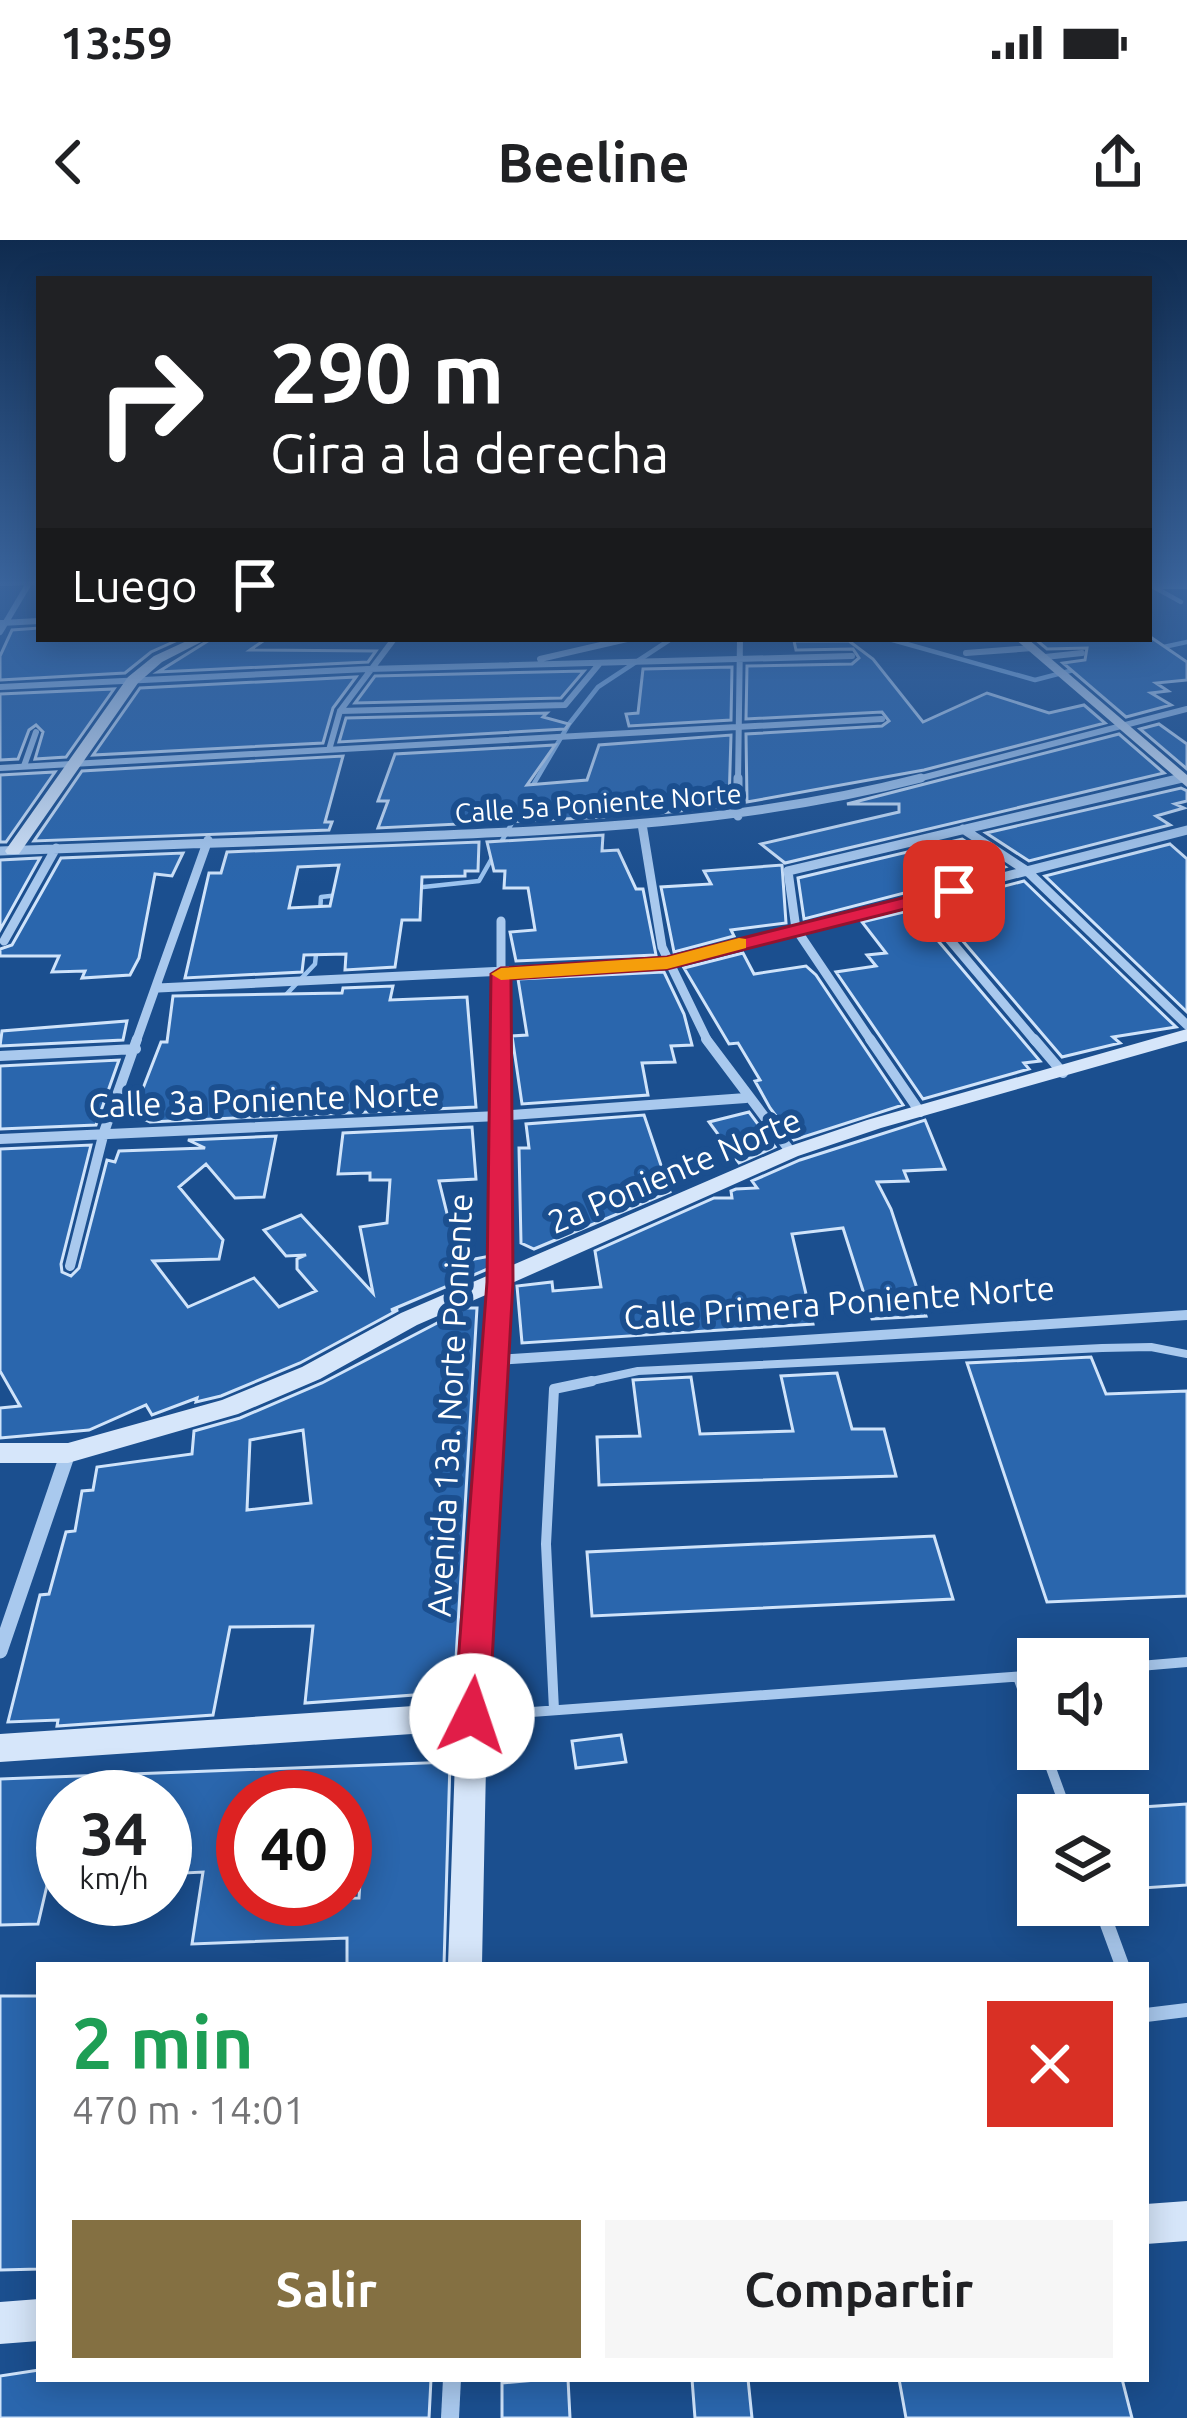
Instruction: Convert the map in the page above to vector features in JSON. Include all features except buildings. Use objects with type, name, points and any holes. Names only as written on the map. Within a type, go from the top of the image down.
[{"type":"street","points":[[0,687],[102,682]]},
{"type":"street","points":[[6,851],[76,765],[132,682]]},
{"type":"street","points":[[329,750],[340,711],[360,682]]},
{"type":"street","points":[[340,711],[565,705],[584,682]]},
{"type":"street","points":[[737,682],[738,816]]},
{"type":"street","points":[[1073,682],[1184,781]]},
{"type":"street","name":"Calle 5a Poniente Norte","points":[[6,851],[523,832],[738,816],[823,803],[1187,709]]},
{"type":"street","points":[[0,767],[882,719]]},
{"type":"street","points":[[24,766],[36,732]]},
{"type":"street","points":[[920,1112],[796,928],[788,872],[1184,781]]},
{"type":"street","points":[[642,824],[653,908],[667,963],[698,1024],[746,1098],[791,1152]]},
{"type":"street","points":[[963,829],[1028,871],[1187,1025]]},
{"type":"street","points":[[158,988],[667,963],[1187,830]]},
{"type":"street","points":[[70,1266],[104,1132],[208,841]]},
{"type":"street","points":[[4,941],[56,848]]},
{"type":"street","points":[[917,901],[1063,1073]]},
{"type":"street","name":"Avenida 13a. Norte Poniente","points":[[465,1962],[472,1716],[500,1282],[501,921]]},
{"type":"street","name":"2a Poniente Norte","points":[[0,1453],[68,1453],[229,1407],[311,1373],[410,1319],[791,1152],[1187,1036]]},
{"type":"street","points":[[0,1056],[136,1049]]},
{"type":"street","name":"Calle 3a Poniente Norte","points":[[0,1138],[498,1116],[746,1098]]},
{"type":"street","name":"Calle Primera Poniente Norte","points":[[495,1360],[1187,1315]]},
{"type":"street","points":[[0,1651],[68,1453]]},
{"type":"street","points":[[0,1748],[472,1716]]},
{"type":"street","points":[[1149,2224],[1187,2221]]},
{"type":"street","points":[[0,2323],[36,2320]]},
{"type":"street","points":[[450,2418],[452,2382]]},
{"type":"lane","points":[[554,1710],[546,1544],[554,1389],[638,1371],[824,1366],[1102,1348],[1151,1347],[1187,1354]]},
{"type":"lane","points":[[1149,1665],[1187,1662]]},
{"type":"lane","points":[[472,1716],[1017,1677]]},
{"type":"lane","points":[[1108,1926],[1121,1962]]},
{"type":"lane","points":[[1149,2015],[1187,2010]]},
{"type":"waterway","points":[[529,792],[569,724],[606,682]]},
{"type":"waterway","points":[[414,888],[479,881],[516,816]]},
{"type":"waterway","points":[[320,912],[321,897],[339,895]]},
{"type":"waterway","points":[[281,1000],[315,964],[317,945]]},
{"type":"slow traffic","points":[[501,974],[667,963],[739,944]]},
{"type":"route","points":[[472,1716],[500,1282],[501,974],[667,963],[954,891]]}]
